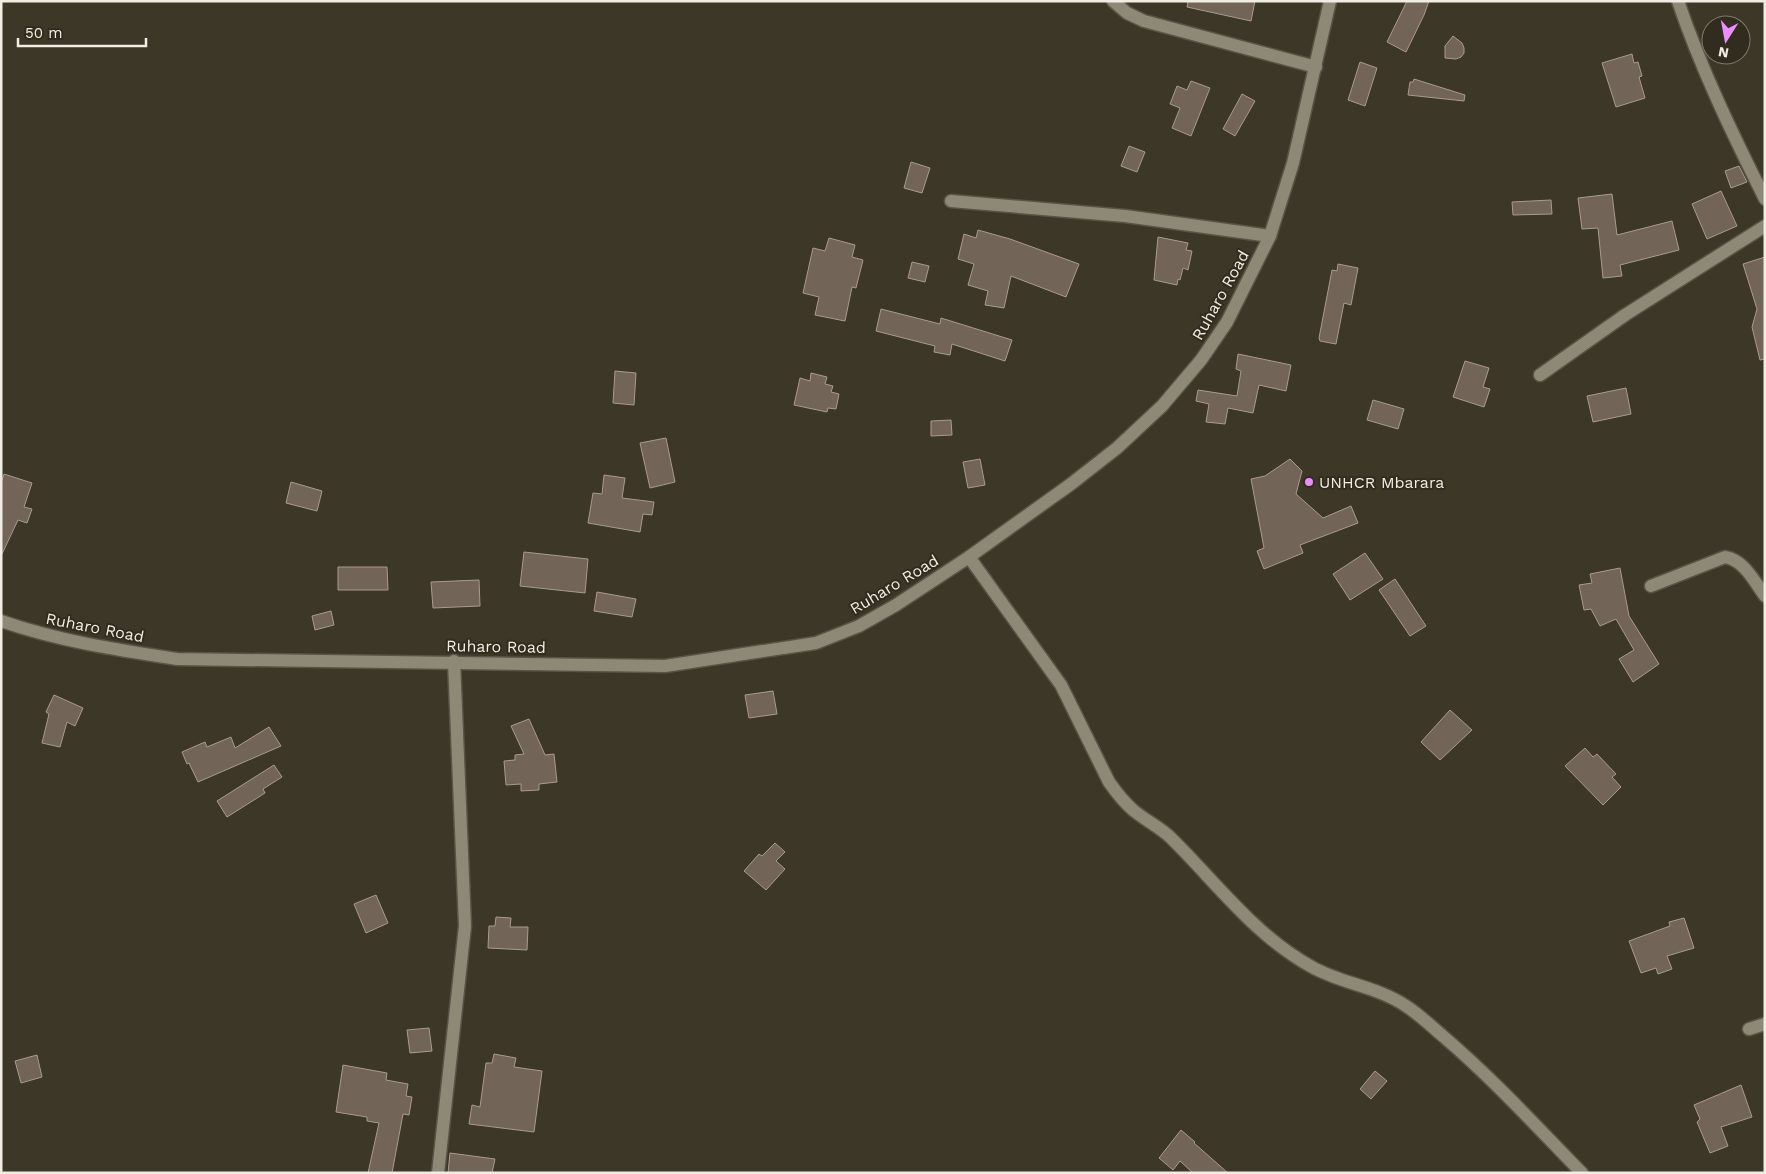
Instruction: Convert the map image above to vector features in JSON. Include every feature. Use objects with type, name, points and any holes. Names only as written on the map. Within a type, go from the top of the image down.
[{"type":"street","points":[[1113,1],[1127,13],[1144,21],[1316,67]]},
{"type":"street","name":"Ruharo Road","points":[[1,622],[25,630],[100,648],[178,658],[454,661],[665,666],[816,643],[859,626],[896,605],[969,557],[1110,454],[1162,406],[1201,360],[1227,322],[1270,236],[1293,163],[1330,1]]},
{"type":"street","points":[[1678,1],[1712,87],[1765,199]]},
{"type":"street","points":[[951,202],[1125,216],[1270,236]]},
{"type":"street","points":[[1540,375],[1625,315],[1765,226]]},
{"type":"street","points":[[969,557],[1061,685],[1109,782],[1134,811],[1167,835],[1193,860],[1229,900],[1268,937],[1324,973],[1381,992],[1408,1007],[1476,1064],[1582,1173]]},
{"type":"street","points":[[1651,586],[1725,557],[1735,559],[1744,567],[1765,596]]},
{"type":"street","points":[[438,1173],[465,926],[454,661]]},
{"type":"street","points":[[1749,1029],[1765,1024]]},
{"type":"building","points":[[1188,1],[1255,1],[1251,21],[1187,7]]},
{"type":"building","points":[[1407,1],[1429,1],[1406,52],[1387,42]]},
{"type":"building","points":[[1453,36],[1462,43],[1464,53],[1456,59],[1445,58],[1445,46]]},
{"type":"building","points":[[1632,54],[1634,63],[1638,62],[1642,76],[1639,77],[1645,98],[1616,107],[1602,63]]},
{"type":"building","points":[[1360,62],[1377,68],[1365,106],[1348,100]]},
{"type":"building","points":[[1414,79],[1465,95],[1464,101],[1408,95],[1410,82],[1413,82]]},
{"type":"building","points":[[1191,81],[1210,88],[1191,136],[1172,128],[1180,108],[1170,104],[1177,86],[1187,90]]},
{"type":"building","points":[[1242,94],[1255,101],[1235,136],[1223,129]]},
{"type":"building","points":[[1129,146],[1145,152],[1137,172],[1121,166]]},
{"type":"building","points":[[911,162],[930,168],[922,193],[904,188]]},
{"type":"building","points":[[1739,166],[1747,182],[1731,188],[1725,171]]},
{"type":"building","points":[[1721,191],[1737,226],[1707,239],[1692,204]]},
{"type":"building","points":[[1612,194],[1617,235],[1672,221],[1679,250],[1620,265],[1622,276],[1603,278],[1598,228],[1582,229],[1578,198]]},
{"type":"building","points":[[1551,200],[1552,214],[1513,215],[1512,202]]},
{"type":"building","points":[[978,230],[1010,239],[1079,264],[1066,297],[1011,276],[1004,308],[985,305],[988,291],[968,285],[974,264],[958,259],[964,234],[976,238]]},
{"type":"building","points":[[1158,237],[1188,243],[1186,250],[1192,251],[1188,270],[1183,268],[1177,285],[1154,280]]},
{"type":"building","points":[[829,238],[855,245],[852,257],[863,260],[856,288],[852,287],[845,321],[815,315],[819,297],[803,293],[813,248],[825,251]]},
{"type":"building","points":[[1765,257],[1765,359],[1760,360],[1752,327],[1757,309],[1743,264]]},
{"type":"building","points":[[912,262],[929,266],[925,282],[908,278]]},
{"type":"building","points":[[1338,264],[1358,268],[1351,305],[1344,303],[1336,344],[1320,341],[1319,338],[1332,270],[1337,271]]},
{"type":"building","points":[[881,309],[940,324],[941,318],[1012,340],[1005,361],[952,344],[950,355],[934,352],[935,346],[876,331]]},
{"type":"building","points":[[1238,354],[1291,365],[1286,391],[1259,385],[1253,413],[1228,408],[1225,424],[1206,422],[1209,404],[1196,401],[1198,390],[1237,396],[1241,371],[1236,369]]},
{"type":"building","points":[[1465,361],[1489,368],[1483,387],[1490,389],[1484,407],[1453,397]]},
{"type":"building","points":[[615,371],[636,373],[634,405],[613,403]]},
{"type":"building","points":[[811,373],[827,377],[825,384],[833,386],[831,392],[839,394],[836,409],[828,408],[827,412],[794,405],[800,378],[810,381]]},
{"type":"building","points":[[1626,388],[1631,414],[1593,422],[1587,396]]},
{"type":"building","points":[[1373,400],[1404,409],[1398,429],[1367,420]]},
{"type":"building","points":[[951,420],[952,435],[931,436],[931,421]]},
{"type":"building","points":[[666,438],[675,482],[650,488],[640,443]]},
{"type":"building","points":[[980,459],[985,485],[968,488],[963,462]]},
{"type":"building","points":[[1290,459],[1302,471],[1296,494],[1323,518],[1351,506],[1358,523],[1300,545],[1303,553],[1264,569],[1257,551],[1264,548],[1251,479],[1265,476]]},
{"type":"building","points":[[4,474],[32,483],[24,507],[32,509],[27,523],[18,520],[1,556],[1,483]]},
{"type":"building","points":[[604,475],[625,478],[622,498],[654,502],[652,515],[643,514],[640,532],[588,523],[593,493],[602,494]]},
{"type":"building","points":[[291,482],[322,491],[317,511],[286,503]]},
{"type":"building","points":[[524,552],[588,559],[585,593],[520,586]]},
{"type":"building","points":[[1365,553],[1383,579],[1350,600],[1333,574]]},
{"type":"building","points":[[338,567],[387,567],[388,590],[338,590]]},
{"type":"building","points":[[1620,568],[1629,616],[1659,664],[1633,682],[1619,659],[1634,650],[1616,619],[1600,626],[1591,609],[1584,610],[1579,585],[1592,583],[1590,574]]},
{"type":"building","points":[[1395,579],[1426,626],[1410,636],[1379,590]]},
{"type":"building","points":[[479,580],[480,606],[433,608],[431,582]]},
{"type":"building","points":[[597,592],[636,599],[632,617],[594,611]]},
{"type":"building","points":[[331,611],[334,625],[315,630],[312,616]]},
{"type":"building","points":[[773,691],[777,714],[749,718],[745,695]]},
{"type":"building","points":[[54,695],[83,708],[75,726],[67,722],[60,747],[42,743],[49,714],[46,712]]},
{"type":"building","points":[[1450,710],[1472,730],[1440,760],[1421,742]]},
{"type":"building","points":[[529,719],[545,755],[554,754],[557,782],[539,784],[539,790],[521,791],[521,784],[506,785],[504,761],[515,760],[515,755],[524,754],[511,726]]},
{"type":"building","points":[[269,727],[281,746],[198,782],[182,752],[205,742],[207,747],[231,737],[235,748]]},
{"type":"building","points":[[1585,748],[1593,757],[1597,754],[1616,774],[1612,777],[1621,787],[1603,805],[1565,766]]},
{"type":"building","points":[[274,765],[282,777],[263,789],[265,793],[227,817],[217,801]]},
{"type":"building","points":[[775,843],[785,852],[776,861],[785,869],[766,890],[744,871],[759,854],[762,856]]},
{"type":"building","points":[[376,895],[388,923],[366,933],[354,904]]},
{"type":"building","points":[[496,917],[511,918],[510,927],[528,927],[527,950],[488,948],[489,926],[495,926]]},
{"type":"building","points":[[1684,918],[1694,948],[1667,956],[1672,969],[1658,974],[1656,968],[1641,973],[1629,941],[1670,926],[1669,922]]},
{"type":"building","points":[[429,1028],[432,1051],[410,1053],[407,1030]]},
{"type":"building","points":[[494,1054],[516,1058],[514,1067],[542,1071],[534,1132],[469,1124],[472,1105],[480,1107],[486,1063],[492,1063]]},
{"type":"building","points":[[37,1055],[42,1077],[21,1083],[15,1061]]},
{"type":"building","points":[[343,1065],[387,1073],[386,1080],[408,1084],[406,1096],[412,1097],[409,1115],[403,1114],[392,1173],[368,1173],[379,1123],[367,1121],[367,1117],[336,1112]]},
{"type":"building","points":[[1375,1071],[1387,1081],[1371,1099],[1360,1089]]},
{"type":"building","points":[[1741,1085],[1752,1117],[1721,1127],[1728,1146],[1710,1153],[1697,1122],[1700,1119],[1694,1105]]},
{"type":"building","points":[[1181,1130],[1228,1173],[1193,1173],[1180,1161],[1173,1170],[1159,1158]]},
{"type":"building","points":[[450,1153],[495,1159],[492,1173],[448,1173]]},
{"type":"place","name":"UNHCR Mbarara","points":[[1309,482]]}]
